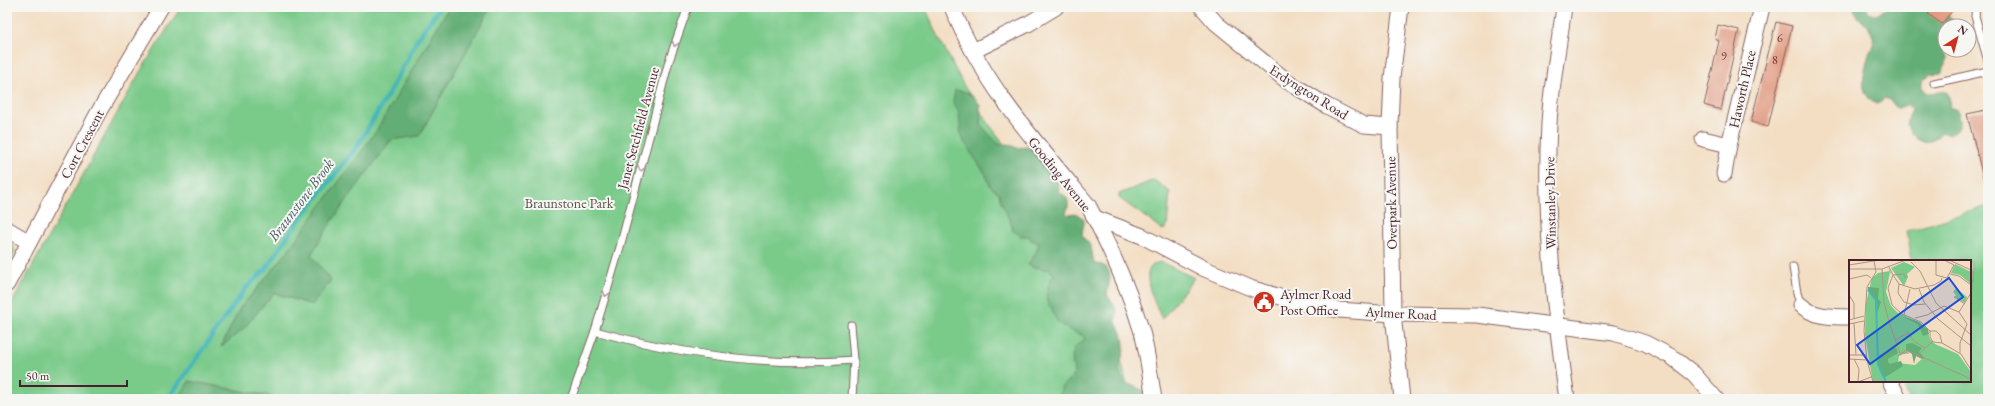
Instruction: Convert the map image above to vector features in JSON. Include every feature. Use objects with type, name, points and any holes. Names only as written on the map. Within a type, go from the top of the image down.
[{"type":"street","name":"Cort Crescent","points":[[7,284],[98,113],[161,7]]},
{"type":"street","name":"Gooding Avenue","points":[[952,7],[984,71],[1018,122],[1088,205],[1095,218],[1110,249],[1142,333],[1154,399]]},
{"type":"street","points":[[973,51],[1028,24],[1056,7]]},
{"type":"street","name":"Erdyngton Road","points":[[1202,7],[1216,23],[1287,81],[1327,106],[1364,125],[1390,127]]},
{"type":"street","name":"Overpark Avenue","points":[[1401,7],[1392,78],[1390,127],[1392,314],[1402,399]]},
{"type":"street","name":"Winstanley Drive","points":[[1564,7],[1549,131],[1548,220],[1556,327],[1567,399]]},
{"type":"street","name":"Haworth Place","points":[[1703,139],[1729,145],[1762,7]]},
{"type":"street","points":[[1724,174],[1729,145]]},
{"type":"street","name":"Aylmer Road","points":[[1095,218],[1142,236],[1206,270],[1253,289],[1306,304],[1339,310],[1392,314],[1477,315],[1556,327],[1599,330],[1645,343],[1672,357],[1694,374],[1716,399]]},
{"type":"street","points":[[7,229],[29,242]]},
{"type":"street","points":[[1801,305],[1807,312],[1837,317],[1849,317]]},
{"type":"street","points":[[1890,382],[1899,399]]},
{"type":"lane","name":"Janet Setchfield Avenue","points":[[573,396],[595,331],[620,247],[669,62],[688,7]]},
{"type":"lane","points":[[1976,7],[1975,16],[1988,61]]},
{"type":"lane","points":[[1934,83],[1988,71]]},
{"type":"lane","points":[[1793,267],[1797,293],[1801,305]]},
{"type":"lane","points":[[851,325],[854,360],[852,399]]},
{"type":"lane","points":[[595,331],[631,341],[683,352],[784,362],[821,363],[854,360]]},
{"type":"green space","name":"Braunstone Park","points":[[181,7],[925,7],[964,86],[989,124],[1035,185],[1117,342],[1130,399],[7,399],[7,312],[140,72]]},
{"type":"green space","points":[[449,7],[491,7],[419,136],[391,140],[339,211],[311,255],[331,280],[312,305],[274,293],[244,328],[221,347],[240,308],[281,260],[375,133]]},
{"type":"green space","points":[[1853,7],[1866,7],[1869,12],[1875,15],[1888,7],[1935,7],[1951,18],[1937,18],[1937,58],[1947,58],[1946,65],[1941,73],[1930,74],[1923,80],[1922,86],[1927,93],[1944,92],[1949,95],[1949,107],[1957,110],[1960,118],[1960,125],[1953,133],[1949,135],[1942,132],[1932,140],[1918,140],[1907,125],[1911,108],[1907,105],[1897,108],[1893,105],[1891,100],[1884,98],[1881,102],[1876,104],[1870,99],[1864,88],[1864,75],[1873,40],[1869,29]]},
{"type":"green space","points":[[955,90],[966,92],[975,98],[980,105],[981,125],[996,142],[1000,145],[1008,144],[1017,148],[1026,147],[1034,150],[1058,180],[1059,192],[1067,198],[1068,201],[1066,213],[1068,215],[1077,214],[1084,219],[1082,236],[1091,246],[1094,264],[1105,267],[1110,274],[1107,293],[1117,312],[1115,320],[1123,337],[1124,345],[1119,367],[1120,374],[1128,384],[1140,389],[1151,399],[1058,399],[1062,386],[1072,378],[1074,373],[1072,356],[1075,347],[1085,339],[1082,335],[1062,326],[1056,319],[1046,297],[1048,287],[1054,274],[1048,269],[1042,270],[1039,267],[1035,268],[1028,265],[1037,250],[1039,243],[1031,240],[1029,236],[1021,236],[1012,230],[1011,223],[1000,199],[999,193],[990,186],[986,175],[964,142],[961,133],[959,113],[953,102]]},
{"type":"green space","points":[[1154,180],[1170,192],[1167,227],[1163,230],[1119,198],[1119,194]]},
{"type":"green space","points":[[1988,206],[1988,399],[1909,399],[1901,382],[1971,382],[1971,260],[1912,260],[1907,231]]},
{"type":"green space","points":[[7,238],[12,243],[14,255],[11,261],[7,262]]},
{"type":"green space","points":[[1161,262],[1194,278],[1162,319],[1152,295],[1148,278],[1149,270],[1153,265]]},
{"type":"green space","points":[[189,381],[286,399],[178,399]]},
{"type":"building","points":[[1934,7],[1955,7],[1947,18],[1937,18],[1937,20],[1928,14]]},
{"type":"building","points":[[1776,22],[1792,26],[1768,127],[1751,122]]},
{"type":"building","points":[[1718,25],[1739,30],[1721,110],[1704,105],[1719,41],[1715,39]]},
{"type":"building","points":[[1986,110],[1988,117],[1988,180],[1984,181],[1967,114]]},
{"type":"waterway","name":"Braunstone Brook","points":[[168,399],[245,289],[265,270],[298,221],[356,148],[389,93],[418,38],[440,7]]},
{"type":"place","name":"Aylmer Road Post Office","points":[[1264,302]]}]
